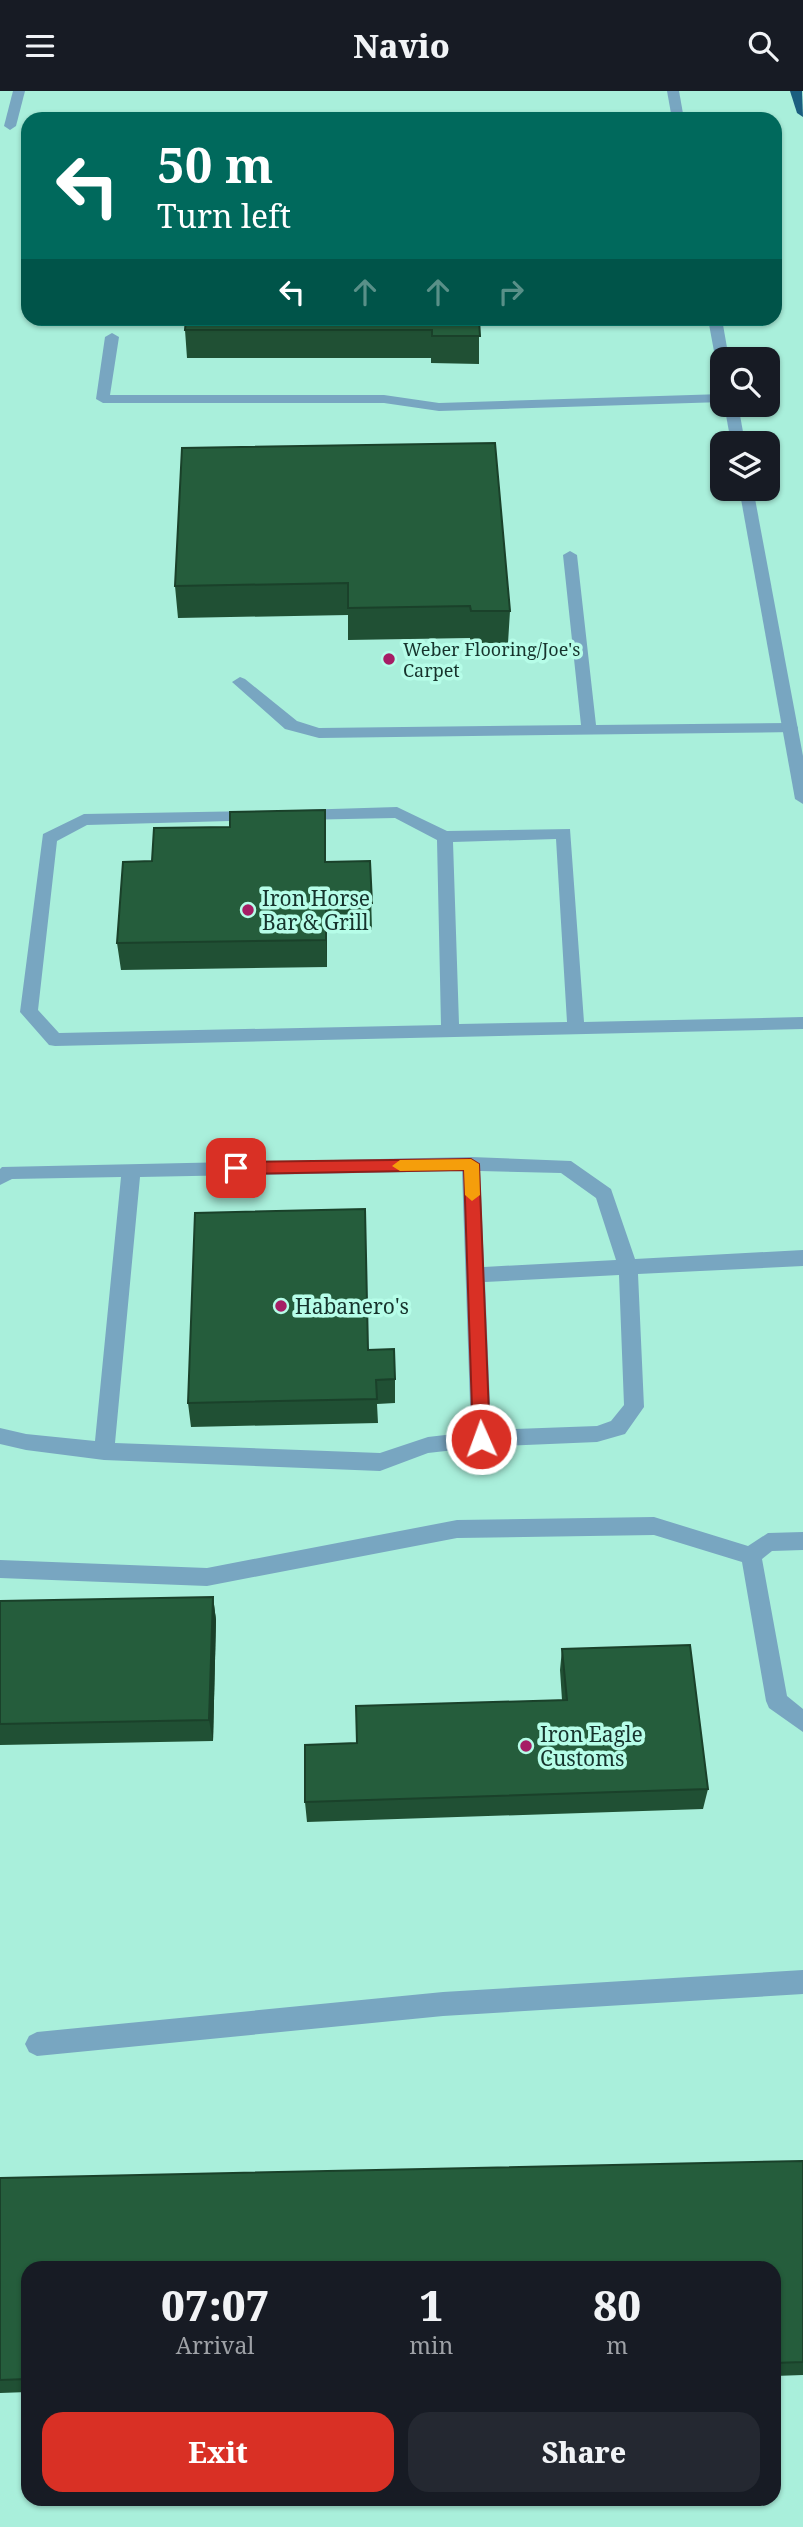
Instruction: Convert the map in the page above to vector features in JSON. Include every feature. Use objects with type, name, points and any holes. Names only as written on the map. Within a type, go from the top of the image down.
[{"type":"highway","points":[[796,91],[803,113]]},
{"type":"street","points":[[5,126],[19,91]]},
{"type":"street","points":[[673,91],[677,112]]},
{"type":"street","points":[[716,326],[720,347]]},
{"type":"street","points":[[112,337],[103,399],[384,400],[439,407],[710,398]]},
{"type":"street","points":[[748,501],[803,799]]},
{"type":"street","points":[[570,555],[589,730]]},
{"type":"street","points":[[240,682],[291,725],[319,733],[790,728]]},
{"type":"street","points":[[576,1027],[564,833],[444,837],[397,812],[84,820],[49,838],[29,1012],[55,1040],[803,1023]]},
{"type":"street","points":[[444,837],[450,1030]]},
{"type":"street","points":[[471,1164],[481,1439]]},
{"type":"street","points":[[0,1178],[9,1172],[471,1164],[565,1166],[604,1194],[628,1267],[634,1407],[618,1428],[597,1434],[481,1439],[428,1445],[380,1462],[104,1451],[26,1442],[0,1436]]},
{"type":"street","points":[[104,1451],[131,1170]]},
{"type":"street","points":[[476,1275],[803,1258]]},
{"type":"street","points":[[0,1569],[207,1577],[457,1529],[654,1526],[751,1556]]},
{"type":"street","points":[[751,1556],[768,1542],[803,1541]]},
{"type":"street","points":[[751,1556],[777,1701],[803,1722]]},
{"type":"street","points":[[37,2044],[443,2004],[803,1982]]},
{"type":"building","points":[[185,326],[479,326],[480,336],[432,336],[432,330],[185,330]]},
{"type":"building","points":[[495,443],[510,611],[471,611],[470,606],[348,608],[348,583],[175,586],[182,448]]},
{"type":"building","name":"Iron Horse Bar & Grill","points":[[325,810],[325,862],[370,861],[372,903],[326,904],[326,940],[117,943],[123,862],[152,861],[154,828],[230,827],[230,812]]},
{"type":"building","name":"Habanero's","points":[[365,1209],[368,1350],[394,1349],[395,1379],[376,1380],[377,1399],[188,1403],[195,1213]]},
{"type":"building","points":[[213,1597],[209,1720],[0,1724],[0,1601]]},
{"type":"building","name":"Iron Eagle Customs","points":[[690,1645],[708,1789],[305,1802],[305,1745],[357,1743],[356,1706],[567,1700],[562,1649]]},
{"type":"building","points":[[803,2161],[803,2362],[781,2363],[781,2261],[21,2261],[21,2379],[0,2380],[0,2178]]},
{"type":"slow traffic","points":[[400,1166],[471,1164],[472,1195]]},
{"type":"place","name":"Weber Flooring/Joe's Carpet","points":[[389,659]]},
{"type":"place","name":"Iron Horse Bar & Grill","points":[[248,910]]},
{"type":"place","name":"Habanero's","points":[[281,1306]]},
{"type":"place","name":"Iron Eagle Customs","points":[[526,1746]]},
{"type":"route","points":[[236,1168],[471,1164],[481,1439]]}]
